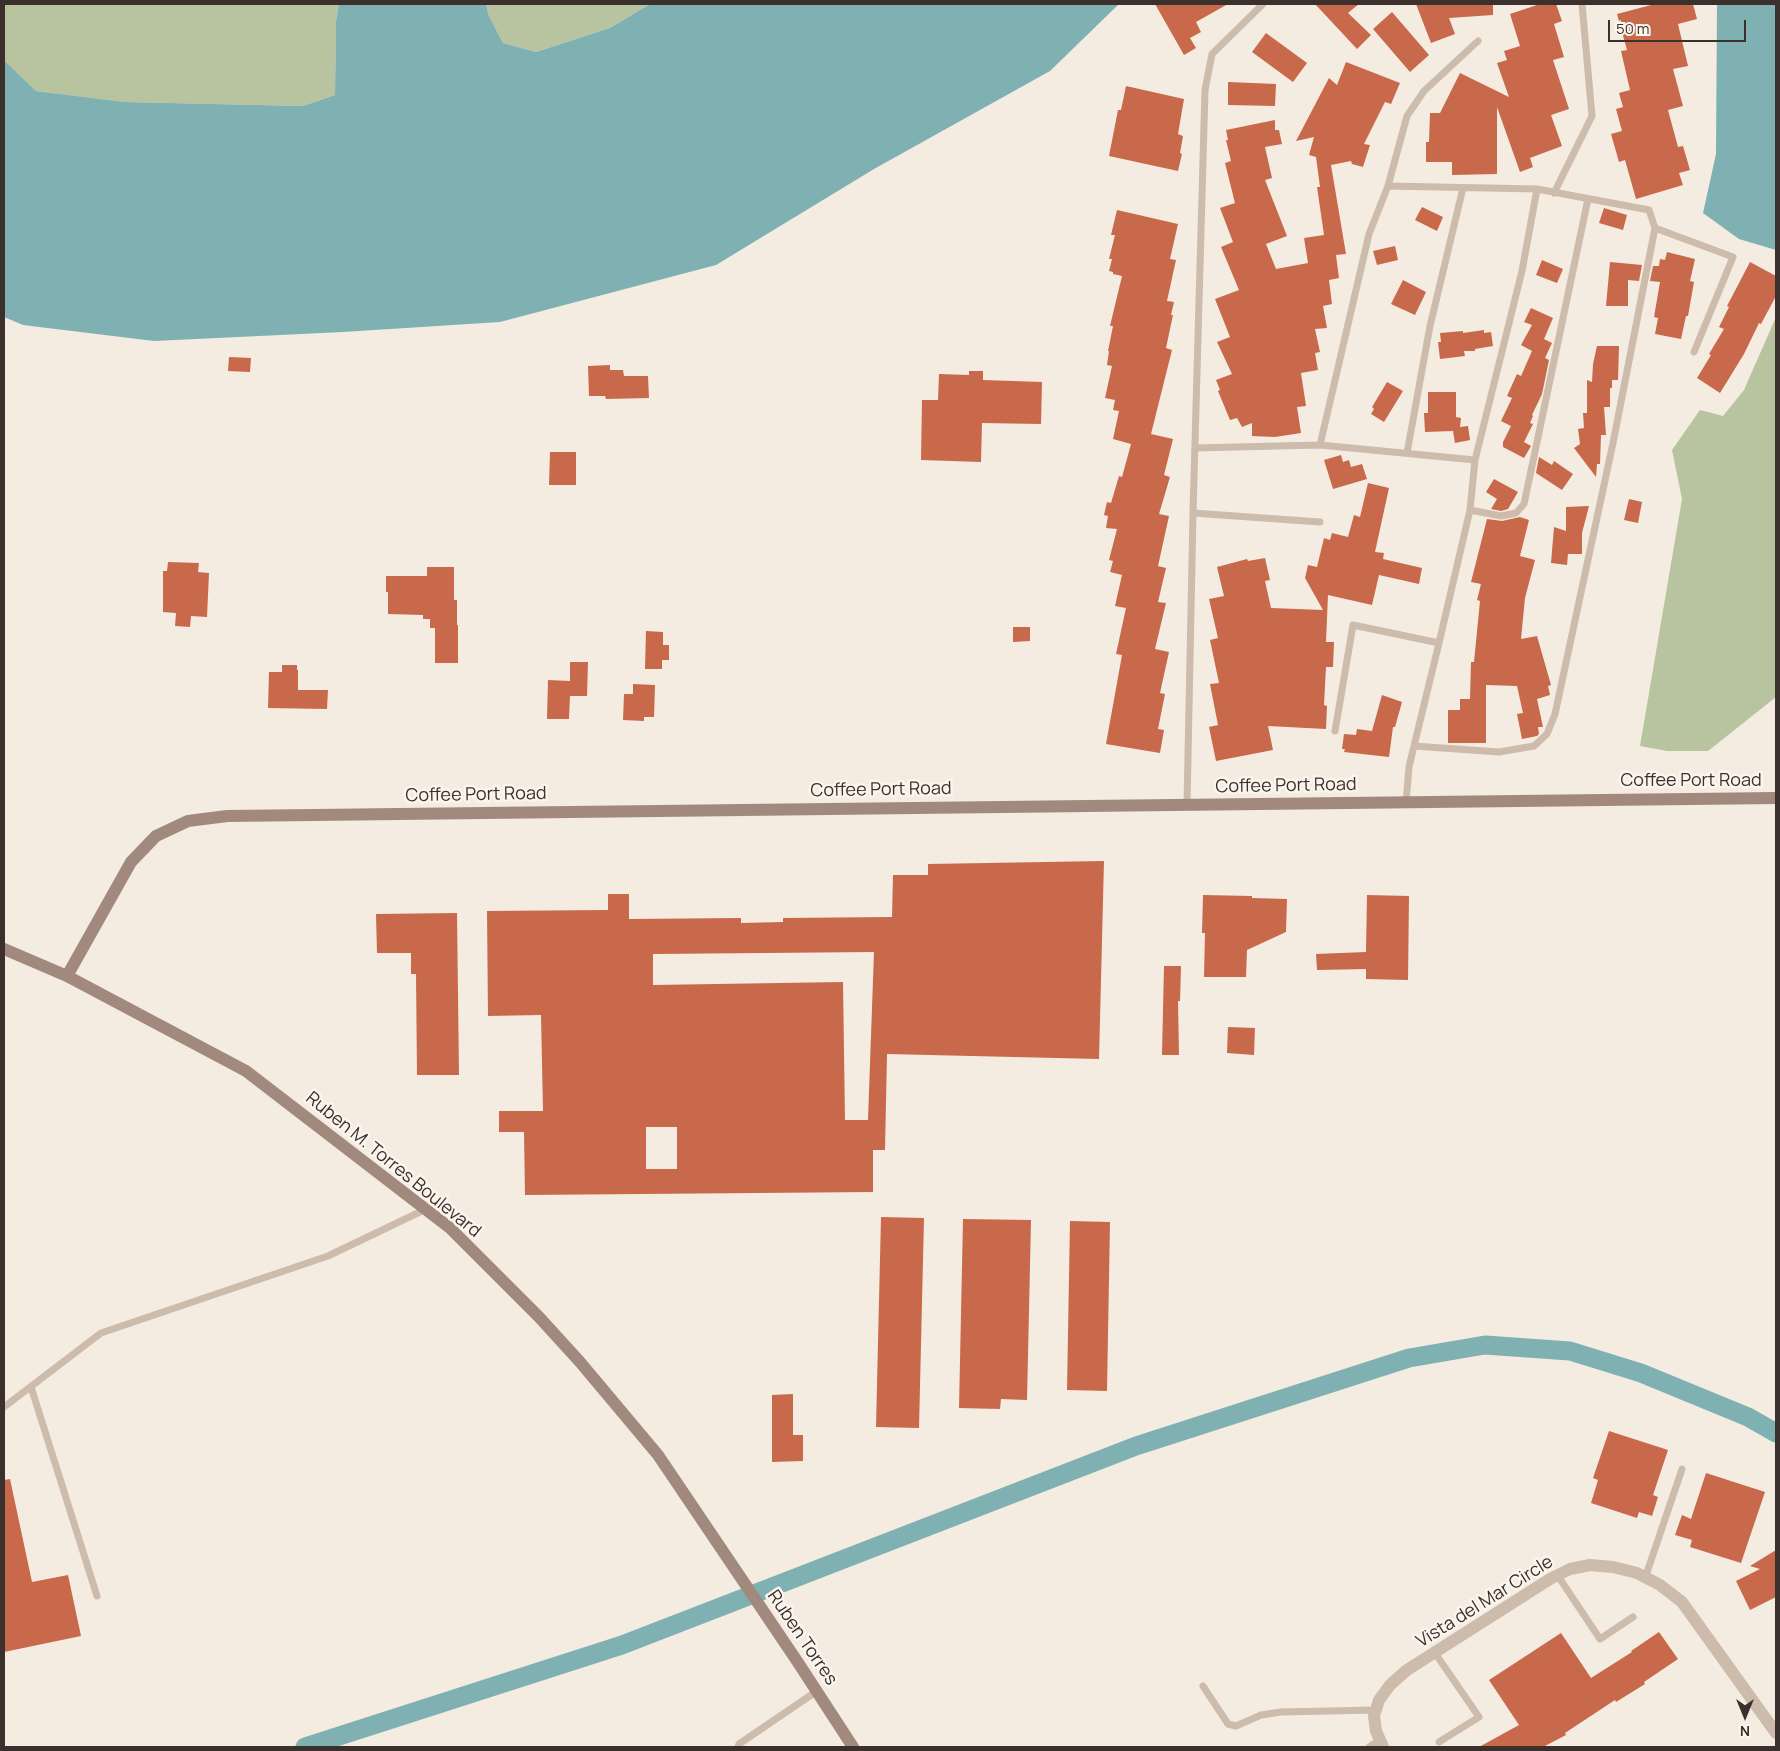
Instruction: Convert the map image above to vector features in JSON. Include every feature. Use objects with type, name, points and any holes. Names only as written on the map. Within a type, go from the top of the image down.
[{"type":"street","name":"Coffee Port Road","points":[[67,976],[131,862],[156,836],[188,821],[227,816],[1776,798]]},
{"type":"street","name":"Ruben M. Torres Boulevard","points":[[4,949],[67,976],[246,1071],[450,1228],[539,1317],[658,1454],[721,1549]]},
{"type":"street","name":"Ruben Torres","points":[[721,1549],[853,1747]]},
{"type":"street","name":"Vista del Mar Circle","points":[[1376,1710],[1379,1700],[1390,1685],[1407,1670],[1550,1579],[1570,1569],[1590,1565],[1613,1567],[1637,1573],[1660,1585],[1682,1602],[1776,1733]]},
{"type":"street","points":[[1376,1710],[1374,1716],[1377,1745]]},
{"type":"lane","points":[[1186,804],[1205,90],[1212,54],[1263,4]]},
{"type":"lane","points":[[1554,193],[1592,116],[1582,4]]},
{"type":"lane","points":[[1320,445],[1369,234],[1388,186],[1407,116],[1424,91],[1478,41]]},
{"type":"lane","points":[[1388,186],[1537,189],[1649,210],[1655,228],[1613,443],[1562,685],[1555,714],[1547,734],[1534,746],[1499,752],[1414,746]]},
{"type":"lane","points":[[1407,453],[1430,326],[1463,188]]},
{"type":"lane","points":[[1406,802],[1409,767],[1470,510],[1475,460],[1522,271],[1537,189]]},
{"type":"lane","points":[[1470,510],[1501,516],[1516,513],[1524,504],[1588,199]]},
{"type":"lane","points":[[1655,228],[1733,257],[1694,352]]},
{"type":"lane","points":[[1195,448],[1320,445],[1475,460]]},
{"type":"lane","points":[[1193,513],[1320,522]]},
{"type":"lane","points":[[1335,731],[1353,625],[1439,643]]},
{"type":"lane","points":[[4,1407],[101,1334],[328,1256],[426,1209]]},
{"type":"lane","points":[[31,1387],[97,1596]]},
{"type":"lane","points":[[1645,1578],[1682,1470]]},
{"type":"lane","points":[[1558,1576],[1600,1639],[1633,1617]]},
{"type":"lane","points":[[1435,1653],[1479,1717],[1439,1742]]},
{"type":"lane","points":[[1203,1686],[1228,1724],[1236,1726],[1262,1715],[1281,1712],[1376,1710]]},
{"type":"lane","points":[[738,1747],[739,1744],[817,1691]]},
{"type":"green space","points":[[4,4],[339,4],[336,21],[335,95],[303,106],[125,102],[36,91],[4,60]]},
{"type":"green space","points":[[486,4],[650,4],[610,28],[536,52],[503,43],[489,16]]},
{"type":"green space","points":[[1776,317],[1776,697],[1708,751],[1667,751],[1640,746],[1682,499],[1672,450],[1700,410],[1723,416],[1744,390]]},
{"type":"water","points":[[339,4],[486,4],[489,16],[503,43],[536,52],[610,28],[650,4],[1119,4],[1050,71],[874,169],[716,265],[500,322],[154,341],[23,325],[4,317],[4,60],[36,91],[125,102],[303,106],[335,95],[336,21]]},
{"type":"water","points":[[1717,4],[1776,4],[1776,250],[1739,239],[1703,213],[1716,154]]},
{"type":"building","points":[[1155,4],[1228,4],[1196,22],[1201,32],[1190,38],[1196,48],[1184,55]]},
{"type":"building","points":[[1315,4],[1359,4],[1348,13],[1371,35],[1357,49]]},
{"type":"building","points":[[1416,4],[1493,4],[1493,15],[1449,18],[1455,34],[1431,43]]},
{"type":"building","points":[[1540,4],[1556,4],[1562,21],[1554,24],[1564,57],[1553,60],[1569,109],[1551,115],[1562,146],[1530,158],[1533,167],[1520,172],[1497,107],[1497,174],[1452,175],[1452,162],[1426,162],[1426,142],[1429,142],[1430,113],[1440,113],[1460,73],[1509,97],[1497,63],[1507,60],[1504,51],[1520,46],[1510,14]]},
{"type":"building","points":[[1655,4],[1693,4],[1697,19],[1678,24],[1688,66],[1673,69],[1683,106],[1668,110],[1678,147],[1683,146],[1690,170],[1679,173],[1683,185],[1636,199],[1625,160],[1619,162],[1611,134],[1622,131],[1616,109],[1623,107],[1619,93],[1630,90],[1621,51],[1627,50],[1617,14]]},
{"type":"building","points":[[1392,12],[1429,55],[1410,72],[1373,29]]},
{"type":"building","points":[[1266,33],[1307,63],[1293,82],[1252,52]]},
{"type":"building","points":[[1346,62],[1400,83],[1391,104],[1385,102],[1364,144],[1370,145],[1363,167],[1352,164],[1351,161],[1331,165],[1346,254],[1336,255],[1339,278],[1329,280],[1332,304],[1323,306],[1327,328],[1315,329],[1320,352],[1315,353],[1318,370],[1301,373],[1306,406],[1297,407],[1301,433],[1275,437],[1252,436],[1252,423],[1242,427],[1237,418],[1230,420],[1218,391],[1220,390],[1216,380],[1232,374],[1217,342],[1230,337],[1215,299],[1239,290],[1221,247],[1233,242],[1220,208],[1235,203],[1225,163],[1231,161],[1226,140],[1228,140],[1226,130],[1275,120],[1275,130],[1279,130],[1282,144],[1265,147],[1272,178],[1265,180],[1287,236],[1266,244],[1276,269],[1308,263],[1304,238],[1324,235],[1317,187],[1320,187],[1316,157],[1309,155],[1314,137],[1296,141],[1329,78],[1337,85]]},
{"type":"building","points":[[1228,82],[1276,84],[1275,106],[1228,105]]},
{"type":"building","points":[[1126,86],[1184,99],[1178,134],[1183,136],[1180,153],[1182,154],[1178,171],[1109,156],[1118,110],[1121,110]]},
{"type":"building","points":[[1422,207],[1443,217],[1437,231],[1415,220]]},
{"type":"building","points":[[1604,208],[1627,215],[1623,230],[1599,223]]},
{"type":"building","points":[[1117,210],[1178,224],[1170,259],[1176,260],[1167,301],[1174,302],[1166,348],[1172,350],[1151,434],[1173,439],[1164,475],[1170,477],[1159,514],[1169,516],[1158,566],[1166,568],[1158,602],[1166,603],[1155,649],[1169,652],[1160,693],[1165,694],[1158,729],[1164,730],[1160,753],[1106,744],[1122,655],[1116,654],[1126,608],[1115,606],[1122,575],[1110,572],[1113,561],[1109,560],[1117,529],[1106,528],[1108,516],[1104,515],[1107,502],[1111,503],[1119,476],[1122,477],[1131,444],[1113,439],[1119,411],[1113,410],[1115,400],[1105,398],[1112,366],[1107,365],[1113,326],[1110,326],[1122,276],[1109,271],[1112,259],[1109,259],[1115,235],[1111,235]]},
{"type":"building","points":[[1395,246],[1398,260],[1377,265],[1373,251]]},
{"type":"building","points":[[1667,252],[1695,259],[1690,281],[1694,282],[1688,316],[1686,316],[1681,339],[1655,334],[1658,318],[1654,317],[1660,282],[1650,281],[1653,266],[1659,266],[1660,259],[1665,260]]},
{"type":"building","points":[[1542,260],[1563,269],[1557,283],[1536,275]]},
{"type":"building","points":[[1610,262],[1642,265],[1639,281],[1628,280],[1628,306],[1606,306]]},
{"type":"building","points":[[1750,262],[1776,276],[1776,296],[1720,393],[1697,378],[1724,329],[1719,327],[1729,307],[1727,306]]},
{"type":"building","points":[[1403,280],[1426,292],[1415,315],[1391,304]]},
{"type":"building","points":[[1531,308],[1553,318],[1544,339],[1552,343],[1545,358],[1549,360],[1542,394],[1532,415],[1530,423],[1533,424],[1524,442],[1531,446],[1524,458],[1503,447],[1503,442],[1511,426],[1501,421],[1512,398],[1507,396],[1517,374],[1521,376],[1532,351],[1521,345],[1532,325],[1524,322]]},
{"type":"building","points":[[1484,330],[1484,333],[1491,332],[1493,346],[1475,349],[1475,351],[1464,351],[1465,356],[1440,359],[1438,342],[1441,342],[1440,333],[1463,331],[1463,333]]},
{"type":"building","points":[[1597,346],[1619,346],[1618,380],[1612,380],[1610,407],[1604,407],[1606,435],[1601,435],[1600,464],[1597,464],[1596,477],[1574,448],[1580,444],[1578,429],[1584,428],[1583,413],[1587,413],[1587,380],[1592,382]]},
{"type":"building","points":[[229,357],[251,358],[250,372],[228,371]]},
{"type":"building","points":[[610,365],[610,370],[623,370],[624,376],[648,376],[649,398],[606,399],[605,396],[589,396],[588,366]]},
{"type":"building","points":[[969,371],[983,371],[983,380],[1042,382],[1041,424],[982,423],[981,462],[921,460],[922,400],[938,400],[939,374],[969,375]]},
{"type":"building","points":[[1387,382],[1403,391],[1384,422],[1371,414],[1374,409],[1372,407]]},
{"type":"building","points":[[1428,392],[1456,392],[1456,417],[1461,418],[1460,427],[1468,426],[1470,440],[1455,443],[1453,431],[1425,432],[1424,413],[1428,413]]},
{"type":"building","points":[[550,452],[576,452],[576,485],[549,485]]},
{"type":"building","points":[[1341,455],[1343,462],[1349,460],[1351,467],[1362,464],[1367,479],[1333,489],[1324,460]]},
{"type":"building","points":[[1539,457],[1552,465],[1554,461],[1573,474],[1562,490],[1536,473]]},
{"type":"building","points":[[1494,479],[1518,492],[1508,509],[1501,511],[1491,509],[1497,499],[1486,492]]},
{"type":"building","points":[[1368,483],[1389,488],[1375,552],[1384,553],[1383,559],[1422,568],[1419,584],[1379,575],[1372,605],[1328,595],[1326,642],[1334,642],[1333,667],[1326,667],[1324,705],[1327,706],[1326,729],[1268,726],[1273,750],[1216,761],[1209,727],[1218,725],[1210,684],[1219,683],[1210,640],[1218,638],[1209,599],[1224,596],[1217,567],[1247,559],[1248,561],[1265,558],[1270,580],[1265,581],[1271,608],[1323,610],[1305,578],[1308,565],[1317,567],[1324,538],[1330,540],[1332,533],[1348,537],[1354,515],[1360,517]]},
{"type":"building","points":[[1629,499],[1642,502],[1638,523],[1624,520]]},
{"type":"building","points":[[1589,506],[1582,533],[1582,554],[1568,554],[1567,565],[1551,563],[1554,527],[1566,531],[1566,507]]},
{"type":"building","points":[[1520,517],[1529,520],[1520,556],[1535,560],[1525,598],[1521,639],[1537,636],[1551,685],[1548,686],[1550,695],[1537,699],[1543,727],[1538,727],[1539,734],[1537,736],[1522,739],[1517,714],[1523,713],[1517,686],[1486,685],[1486,743],[1448,743],[1448,710],[1460,710],[1460,699],[1470,699],[1471,662],[1474,662],[1480,601],[1477,600],[1481,584],[1471,582],[1487,519],[1502,521]]},
{"type":"building","points":[[168,562],[199,563],[198,572],[209,573],[207,617],[191,616],[190,627],[175,626],[176,613],[163,612],[163,571],[167,571]]},
{"type":"building","points":[[427,567],[454,567],[454,600],[457,600],[458,663],[435,663],[435,628],[430,628],[430,619],[423,619],[423,615],[388,614],[386,576],[427,576]]},
{"type":"building","points":[[1013,627],[1030,627],[1030,641],[1013,642]]},
{"type":"building","points":[[646,631],[663,632],[663,645],[669,645],[669,660],[662,660],[662,669],[645,669]]},
{"type":"building","points":[[570,662],[588,662],[587,696],[570,696],[569,719],[547,719],[548,680],[570,681]]},
{"type":"building","points":[[282,665],[297,665],[298,690],[328,690],[327,709],[268,708],[269,672],[282,672]]},
{"type":"building","points":[[633,684],[655,685],[654,717],[644,717],[644,721],[623,720],[624,694],[633,694]]},
{"type":"building","points":[[1382,695],[1402,702],[1395,727],[1393,727],[1389,757],[1344,752],[1345,749],[1342,749],[1344,734],[1356,735],[1357,729],[1372,731]]},
{"type":"building","points":[[1104,861],[1099,1059],[887,1054],[885,1150],[873,1150],[873,1192],[525,1195],[524,1132],[499,1132],[499,1111],[543,1111],[541,1015],[488,1016],[487,911],[608,910],[608,894],[629,894],[629,919],[741,918],[741,923],[783,922],[783,918],[892,917],[893,875],[928,875],[928,864]],"holes":[[[874,952],[868,1120],[845,1120],[843,982],[653,985],[653,954]],[[646,1127],[677,1127],[677,1169],[646,1169]]]},
{"type":"building","points":[[1203,895],[1287,899],[1286,932],[1247,950],[1246,977],[1204,977],[1205,933],[1202,933]]},
{"type":"building","points":[[1367,895],[1409,896],[1408,980],[1366,979],[1366,969],[1317,970],[1316,954],[1366,952]]},
{"type":"building","points":[[457,913],[459,1075],[417,1075],[416,974],[411,974],[411,953],[377,953],[376,914]]},
{"type":"building","points":[[1164,966],[1181,966],[1180,1001],[1178,1001],[1179,1055],[1162,1055]]},
{"type":"building","points":[[1228,1027],[1255,1028],[1254,1055],[1227,1053]]},
{"type":"building","points":[[881,1217],[924,1218],[919,1428],[876,1427]]},
{"type":"building","points":[[963,1219],[1031,1220],[1027,1400],[1001,1399],[1000,1409],[959,1408]]},
{"type":"building","points":[[1070,1221],[1110,1222],[1107,1391],[1067,1390]]},
{"type":"building","points":[[793,1394],[793,1435],[803,1435],[803,1461],[772,1462],[772,1395]]},
{"type":"building","points":[[1609,1431],[1668,1450],[1653,1495],[1658,1497],[1652,1516],[1639,1512],[1637,1518],[1591,1503],[1598,1480],[1593,1478]]},
{"type":"building","points":[[1706,1473],[1765,1492],[1741,1563],[1690,1547],[1692,1540],[1675,1535],[1682,1515],[1691,1519]]},
{"type":"building","points":[[10,1479],[32,1582],[68,1575],[81,1636],[4,1652],[4,1480]]},
{"type":"building","points":[[1776,1550],[1776,1597],[1750,1610],[1736,1581],[1760,1569],[1750,1566]]},
{"type":"building","points":[[1659,1632],[1678,1659],[1644,1682],[1645,1684],[1616,1702],[1615,1700],[1565,1733],[1566,1735],[1543,1747],[1479,1747],[1519,1725],[1489,1680],[1561,1633],[1591,1678]]},
{"type":"waterway","points":[[305,1747],[622,1645],[1136,1446],[1409,1358],[1485,1345],[1570,1351],[1641,1373],[1748,1417],[1776,1433]]}]
